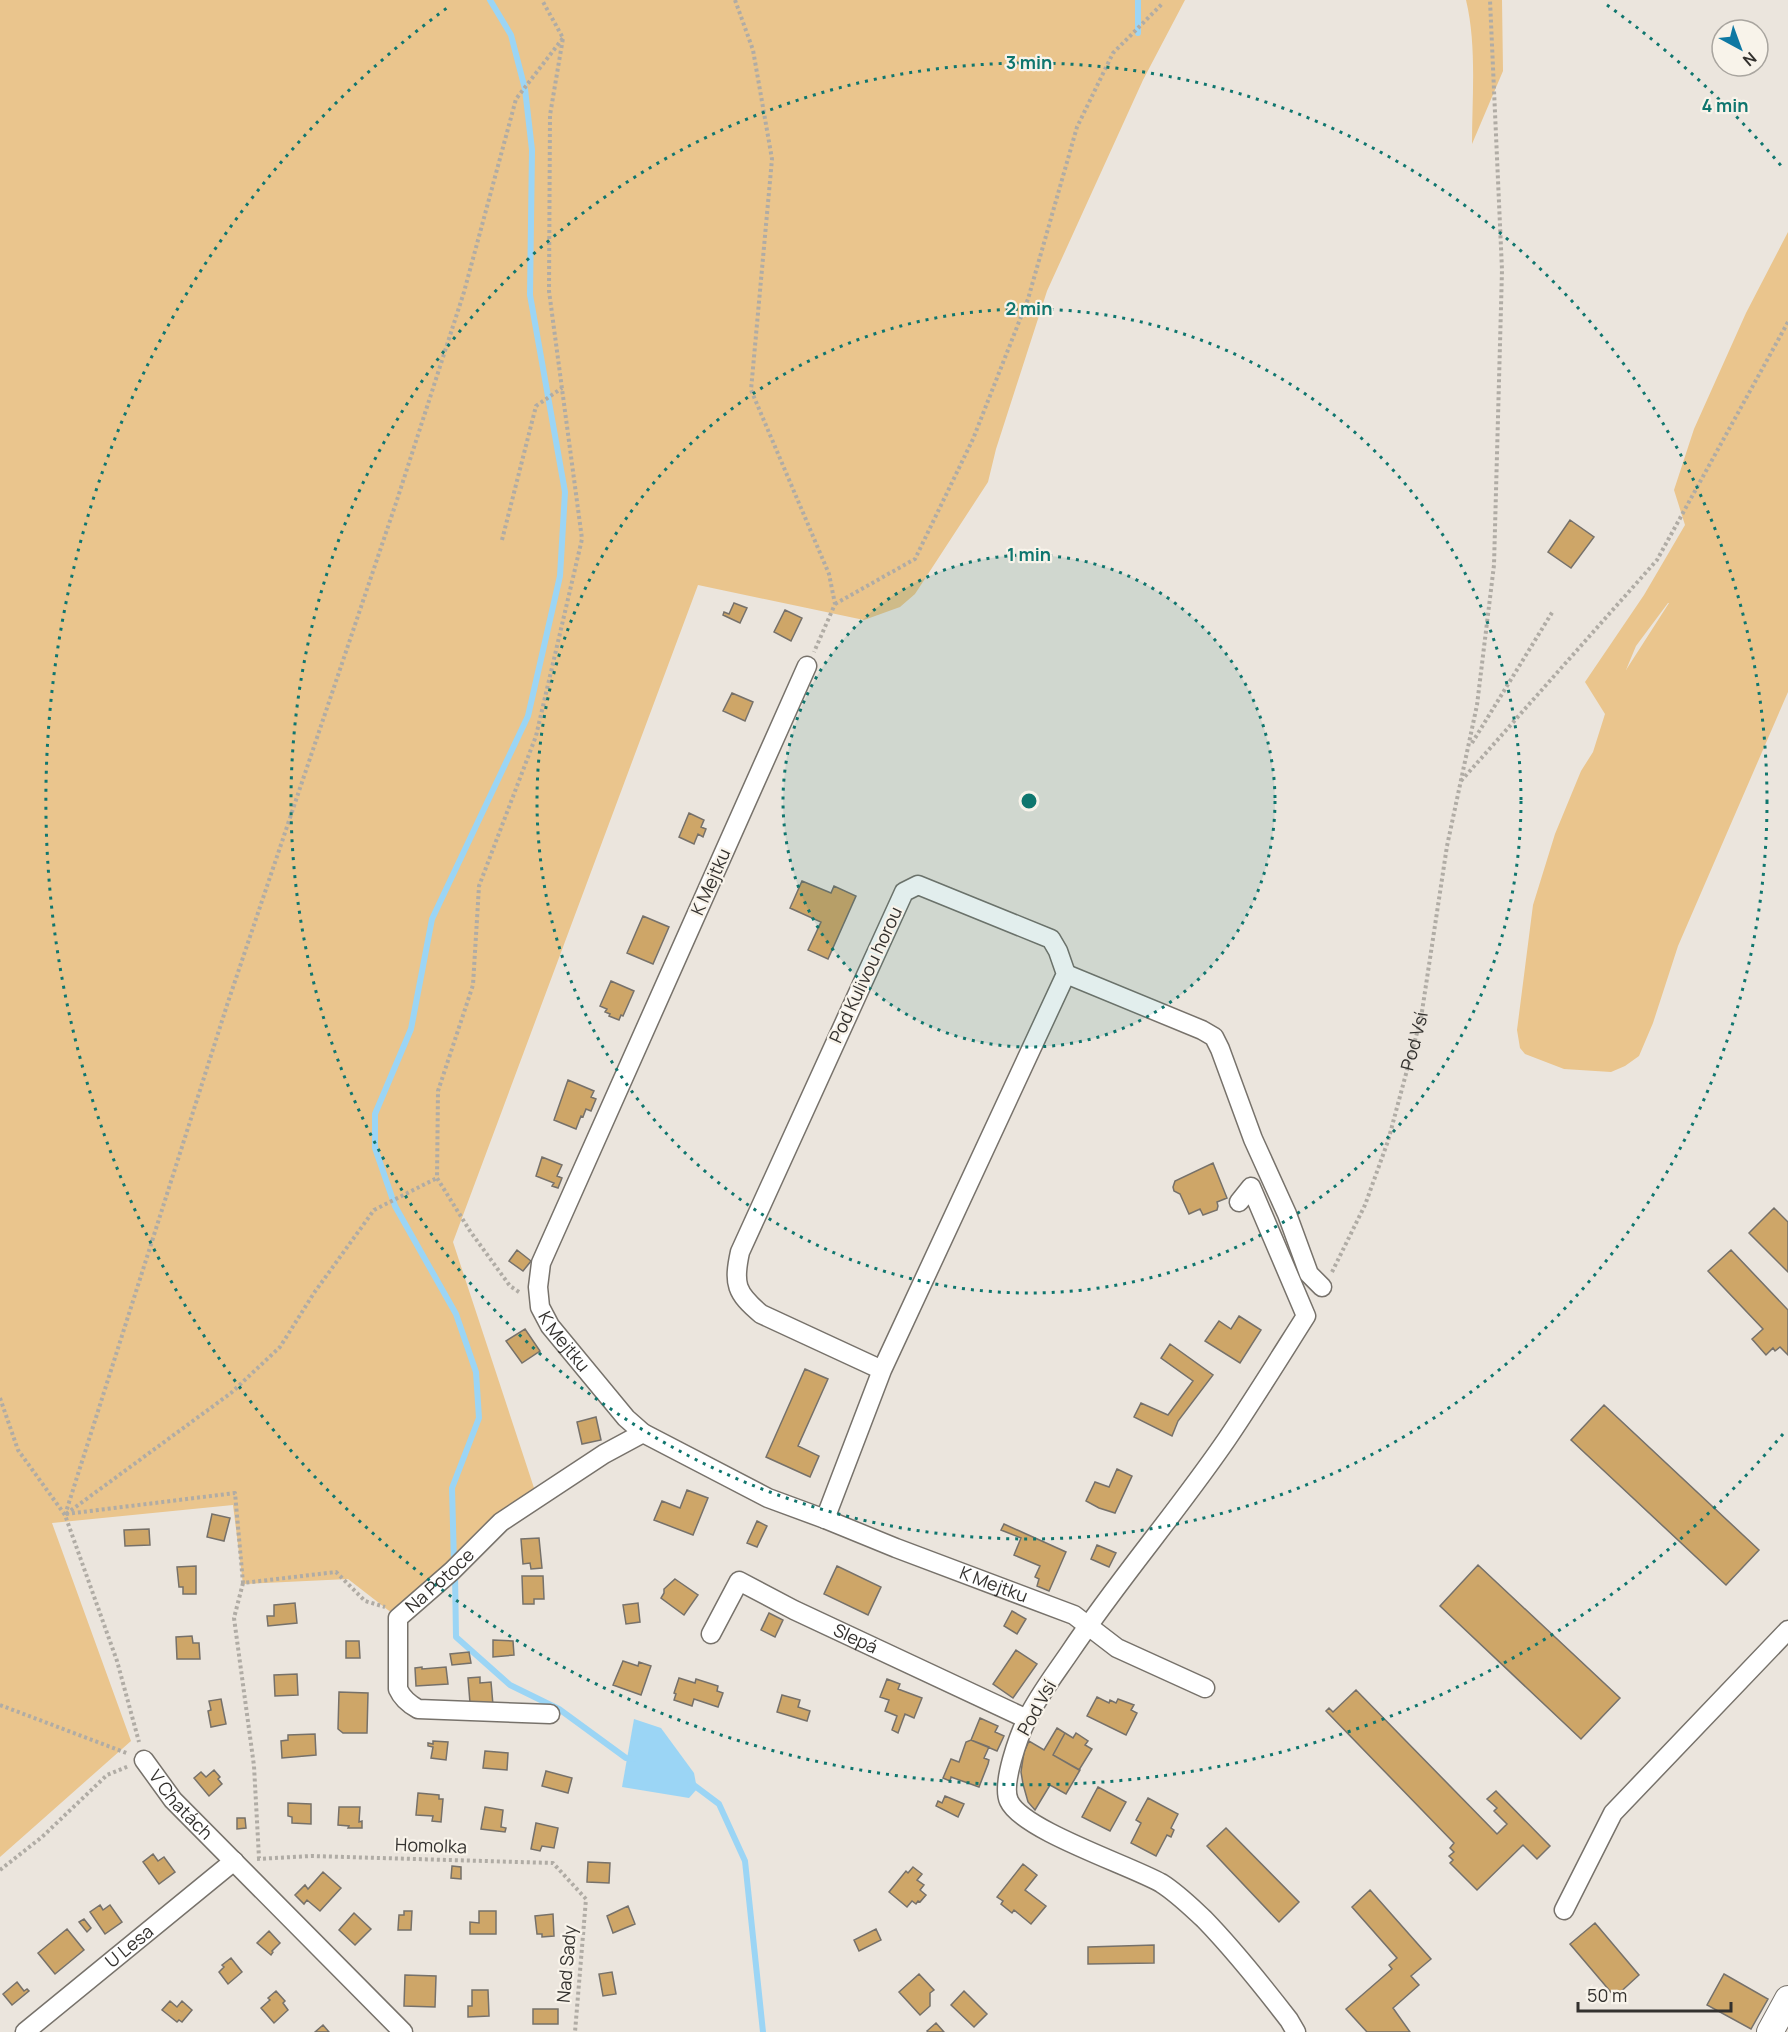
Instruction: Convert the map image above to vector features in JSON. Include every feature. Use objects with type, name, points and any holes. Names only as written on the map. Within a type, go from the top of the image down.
[{"type":"main road","points":[[1770,2032],[1788,1999]]},
{"type":"street","name":"K Mejtku","points":[[807,666],[541,1263],[538,1287],[540,1307],[550,1326],[618,1409],[643,1433],[768,1498],[1074,1614],[1117,1648],[1204,1688]]},
{"type":"street","name":"Pod Kulivou horou","points":[[882,1370],[761,1314],[744,1300],[736,1286],[740,1252],[904,892],[918,885],[1051,939],[1066,974]]},
{"type":"street","points":[[825,1519],[882,1370],[1066,974],[1214,1037],[1253,1139],[1287,1214],[1309,1274],[1322,1287]]},
{"type":"street","name":"Pod Vsí","points":[[1239,1202],[1251,1187],[1306,1316],[1226,1440],[1087,1626],[1027,1719],[1012,1758],[1007,1782],[1008,1801],[1023,1816],[1069,1843],[1138,1871],[1183,1898],[1222,1938],[1283,2012],[1296,2032]]},
{"type":"street","name":"Na Potoce","points":[[550,1714],[418,1709],[411,1705],[398,1689],[398,1618],[402,1612],[452,1571],[501,1522],[604,1454],[643,1433]]},
{"type":"street","name":"Slepá","points":[[711,1634],[739,1581],[794,1610],[1027,1719]]},
{"type":"street","points":[[1564,1910],[1613,1813],[1788,1629]]},
{"type":"street","name":"V Chatách","points":[[144,1760],[173,1800],[400,2031]]},
{"type":"street","name":"U Lesa","points":[[25,2032],[234,1861]]},
{"type":"path","points":[[540,1307],[510,1286],[470,1231],[437,1178],[438,1091],[473,985],[479,886],[536,736],[582,539],[549,279],[550,115],[563,38],[542,0]]},
{"type":"path","points":[[735,0],[753,51],[772,159],[751,390],[829,574],[835,604],[807,666]]},
{"type":"path","points":[[1470,746],[1478,705],[1494,565],[1502,270],[1490,0]]},
{"type":"path","points":[[835,604],[915,559],[973,439],[1028,298],[1077,128],[1113,53],[1162,4]]},
{"type":"path","points":[[65,1515],[228,1002],[397,500],[457,314],[516,99],[563,38]]},
{"type":"path","points":[[1461,782],[1657,560],[1788,322]]},
{"type":"path","points":[[502,540],[536,406],[562,388]]},
{"type":"path","points":[[1470,746],[1553,611]]},
{"type":"path","name":"Pod Vsí","points":[[1322,1287],[1338,1263],[1365,1205],[1394,1120],[1421,1018],[1447,846],[1470,746]]},
{"type":"path","points":[[65,1515],[231,1393],[280,1347],[314,1293],[374,1210],[437,1178]]},
{"type":"path","name":"V Chatách","points":[[0,1398],[18,1450],[65,1515],[117,1661],[144,1760]]},
{"type":"path","points":[[65,1515],[235,1493],[243,1583],[234,1618],[254,1766],[259,1858]]},
{"type":"path","points":[[243,1583],[336,1572],[365,1601],[402,1612]]},
{"type":"path","points":[[0,1705],[97,1740],[144,1760]]},
{"type":"path","points":[[0,1870],[42,1838],[107,1774],[144,1760]]},
{"type":"path","name":"Homolka","points":[[234,1861],[311,1856],[553,1863],[586,1899]]},
{"type":"path","name":"Nad Sady","points":[[575,2032],[586,1899]]},
{"type":"shaded area","points":[[0,0],[1185,0],[1143,80],[1047,291],[996,449],[988,482],[915,594],[900,607],[864,620],[698,585],[453,1242],[536,1494],[397,1617],[348,1579],[243,1584],[233,1505],[52,1523],[131,1741],[0,1857]]},
{"type":"shaded area","points":[[1466,0],[1502,0],[1503,71],[1472,144],[1473,53]]},
{"type":"shaded area","points":[[1788,232],[1788,692],[1678,946],[1653,1023],[1639,1056],[1611,1072],[1564,1069],[1525,1054],[1520,1048],[1517,1030],[1533,905],[1555,834],[1581,771],[1593,752],[1605,714],[1585,682],[1644,595],[1685,525],[1674,490],[1694,429],[1746,313]],"holes":[[[1669,603],[1626,670],[1636,646]]]},
{"type":"water","points":[[634,1719],[661,1728],[694,1773],[697,1789],[689,1798],[622,1787]]},
{"type":"building","points":[[1570,520],[1594,537],[1571,568],[1548,552]]},
{"type":"building","points":[[734,603],[747,608],[740,623],[723,615],[724,612],[729,614]]},
{"type":"building","points":[[785,610],[802,618],[791,641],[774,632]]},
{"type":"building","points":[[732,693],[753,702],[745,721],[723,711]]},
{"type":"building","points":[[689,813],[704,820],[701,827],[706,829],[703,837],[698,834],[694,844],[679,837]]},
{"type":"building","points":[[802,881],[831,893],[834,886],[856,896],[828,959],[808,950],[821,922],[790,908]]},
{"type":"building","points":[[643,916],[669,927],[653,964],[627,953]]},
{"type":"building","points":[[611,981],[634,991],[619,1020],[609,1016],[610,1014],[605,1012],[607,1009],[600,1006]]},
{"type":"building","points":[[568,1080],[594,1091],[591,1097],[596,1099],[591,1111],[586,1109],[583,1117],[581,1116],[576,1129],[554,1120]]},
{"type":"building","points":[[542,1157],[562,1165],[557,1176],[562,1178],[558,1188],[552,1186],[554,1183],[536,1176]]},
{"type":"building","points":[[1213,1163],[1227,1198],[1217,1202],[1217,1210],[1203,1215],[1200,1209],[1189,1214],[1180,1194],[1174,1191],[1175,1181]]},
{"type":"building","points":[[1774,1208],[1788,1222],[1788,1272],[1749,1233]]},
{"type":"building","points":[[517,1250],[531,1261],[523,1271],[509,1261]]},
{"type":"building","points":[[1731,1250],[1788,1310],[1788,1355],[1780,1347],[1775,1351],[1773,1348],[1766,1355],[1752,1339],[1763,1329],[1708,1271]]},
{"type":"building","points":[[1239,1316],[1261,1330],[1240,1363],[1205,1341],[1219,1321],[1231,1329]]},
{"type":"building","points":[[525,1329],[540,1351],[522,1363],[506,1341]]},
{"type":"building","points":[[1170,1344],[1213,1375],[1178,1421],[1172,1436],[1134,1417],[1141,1403],[1168,1415],[1193,1381],[1161,1358]]},
{"type":"building","points":[[805,1369],[828,1379],[798,1446],[819,1456],[810,1477],[766,1457]]},
{"type":"building","points":[[1604,1405],[1759,1550],[1726,1585],[1571,1440]]},
{"type":"building","points":[[596,1417],[601,1440],[582,1444],[577,1422]]},
{"type":"building","points":[[1117,1469],[1132,1476],[1115,1513],[1086,1501],[1095,1482],[1109,1487]]},
{"type":"building","points":[[687,1490],[708,1498],[693,1535],[654,1520],[662,1501],[680,1508]]},
{"type":"building","points":[[212,1514],[230,1518],[224,1541],[207,1537]]},
{"type":"building","points":[[757,1521],[767,1526],[757,1547],[747,1543]]},
{"type":"building","points":[[1004,1524],[1066,1552],[1049,1591],[1037,1586],[1039,1579],[1035,1577],[1040,1566],[1014,1555],[1021,1538],[1001,1530]]},
{"type":"building","points":[[149,1529],[150,1545],[125,1546],[124,1530]]},
{"type":"building","points":[[539,1538],[542,1568],[531,1569],[530,1563],[523,1564],[521,1539]]},
{"type":"building","points":[[1097,1545],[1116,1553],[1109,1567],[1091,1559]]},
{"type":"building","points":[[1478,1565],[1620,1698],[1581,1739],[1440,1606]]},
{"type":"building","points":[[196,1566],[196,1594],[183,1594],[183,1587],[179,1587],[177,1567]]},
{"type":"building","points":[[837,1566],[881,1587],[868,1615],[824,1594]]},
{"type":"building","points":[[522,1576],[543,1576],[544,1599],[534,1599],[534,1604],[523,1604]]},
{"type":"building","points":[[675,1579],[698,1595],[684,1615],[661,1598],[664,1589]]},
{"type":"building","points":[[295,1603],[297,1623],[268,1626],[267,1616],[274,1616],[274,1605]]},
{"type":"building","points":[[638,1603],[640,1622],[626,1624],[623,1605]]},
{"type":"building","points":[[1012,1611],[1026,1619],[1017,1634],[1004,1626]]},
{"type":"building","points":[[769,1613],[783,1620],[775,1637],[761,1630]]},
{"type":"building","points":[[192,1636],[193,1643],[199,1643],[200,1659],[177,1659],[176,1637]]},
{"type":"building","points":[[493,1640],[513,1641],[514,1655],[493,1657]]},
{"type":"building","points":[[346,1641],[359,1641],[360,1658],[346,1658]]},
{"type":"building","points":[[1016,1650],[1037,1664],[1013,1698],[993,1684]]},
{"type":"building","points":[[469,1652],[471,1663],[452,1665],[450,1654]]},
{"type":"building","points":[[623,1661],[638,1666],[639,1662],[651,1666],[641,1695],[613,1685]]},
{"type":"building","points":[[422,1667],[422,1669],[446,1667],[448,1684],[416,1686],[415,1668]]},
{"type":"building","points":[[297,1674],[298,1695],[275,1696],[274,1675]]},
{"type":"building","points":[[480,1677],[480,1683],[491,1682],[493,1705],[470,1703],[468,1678]]},
{"type":"building","points":[[679,1678],[695,1683],[696,1679],[718,1686],[717,1691],[723,1693],[718,1707],[694,1699],[692,1706],[674,1700]]},
{"type":"building","points":[[887,1679],[900,1684],[898,1689],[922,1698],[914,1718],[905,1714],[898,1733],[892,1730],[897,1716],[885,1711],[889,1700],[880,1697]]},
{"type":"building","points":[[1356,1690],[1497,1834],[1507,1824],[1494,1811],[1497,1808],[1487,1799],[1496,1791],[1550,1846],[1537,1859],[1523,1845],[1477,1890],[1450,1863],[1453,1860],[1449,1856],[1454,1852],[1450,1848],[1454,1843],[1326,1711],[1329,1708],[1333,1712]]},
{"type":"building","points":[[339,1692],[368,1693],[367,1733],[343,1733],[338,1729]]},
{"type":"building","points":[[782,1695],[800,1700],[798,1707],[810,1711],[807,1721],[777,1712]]},
{"type":"building","points":[[1097,1697],[1109,1703],[1110,1700],[1116,1703],[1118,1699],[1134,1705],[1131,1710],[1137,1713],[1126,1735],[1087,1716]]},
{"type":"building","points":[[221,1699],[226,1724],[211,1727],[209,1701]]},
{"type":"building","points":[[980,1718],[998,1726],[995,1732],[1004,1736],[997,1751],[971,1740]]},
{"type":"building","points":[[1057,1728],[1065,1733],[1053,1755],[1080,1770],[1066,1794],[1050,1785],[1035,1810],[1028,1802],[1023,1784],[1021,1772],[1024,1752],[1029,1741],[1044,1750]]},
{"type":"building","points":[[1065,1733],[1073,1738],[1076,1733],[1088,1741],[1085,1745],[1092,1749],[1079,1770],[1053,1755]]},
{"type":"building","points":[[315,1734],[316,1755],[282,1758],[281,1741],[288,1740],[288,1735]]},
{"type":"building","points":[[971,1740],[989,1747],[984,1758],[989,1760],[988,1764],[979,1787],[951,1777],[950,1781],[943,1778],[951,1759],[959,1762],[966,1742]]},
{"type":"building","points":[[433,1741],[448,1742],[446,1760],[431,1758],[433,1747],[428,1746],[428,1743],[433,1744]]},
{"type":"building","points":[[485,1751],[508,1753],[507,1770],[483,1768]]},
{"type":"building","points":[[214,1770],[222,1784],[209,1796],[194,1778],[201,1772],[206,1777]]},
{"type":"building","points":[[546,1771],[572,1778],[568,1793],[542,1786]]},
{"type":"building","points":[[1098,1787],[1126,1802],[1110,1831],[1082,1817]]},
{"type":"building","points":[[418,1793],[439,1795],[439,1799],[443,1799],[441,1822],[432,1821],[433,1816],[416,1815]]},
{"type":"building","points":[[945,1796],[964,1804],[958,1817],[936,1806],[938,1801],[942,1803]]},
{"type":"building","points":[[1148,1798],[1178,1814],[1171,1828],[1174,1830],[1171,1837],[1167,1835],[1156,1856],[1131,1843],[1141,1823],[1136,1820]]},
{"type":"building","points":[[288,1803],[311,1804],[311,1824],[292,1823],[292,1817],[288,1816]]},
{"type":"building","points":[[339,1807],[360,1807],[359,1822],[362,1821],[362,1828],[338,1825]]},
{"type":"building","points":[[485,1807],[503,1810],[501,1827],[506,1828],[505,1832],[481,1829]]},
{"type":"building","points":[[237,1818],[245,1818],[246,1828],[237,1829]]},
{"type":"building","points":[[536,1823],[558,1828],[554,1848],[542,1846],[540,1851],[531,1849]]},
{"type":"building","points":[[1226,1828],[1299,1902],[1279,1922],[1207,1846]]},
{"type":"building","points":[[153,1854],[158,1861],[164,1857],[175,1872],[159,1884],[143,1862]]},
{"type":"building","points":[[588,1862],[610,1863],[609,1883],[587,1882]]},
{"type":"building","points":[[1023,1864],[1037,1875],[1025,1890],[1046,1906],[1031,1924],[1014,1910],[1012,1913],[1001,1904],[1003,1901],[997,1897]]},
{"type":"building","points":[[452,1866],[461,1867],[461,1879],[451,1878]]},
{"type":"building","points":[[913,1867],[922,1874],[917,1880],[924,1885],[920,1890],[926,1895],[920,1902],[916,1904],[912,1901],[907,1907],[889,1892],[906,1871],[908,1873]]},
{"type":"building","points":[[323,1872],[341,1888],[320,1911],[307,1900],[304,1904],[295,1895],[305,1885],[308,1889]]},
{"type":"building","points":[[1370,1890],[1431,1959],[1411,1976],[1419,1985],[1393,2008],[1410,2032],[1367,2032],[1346,2009],[1392,1969],[1389,1965],[1397,1958],[1352,1907]]},
{"type":"building","points":[[100,1905],[103,1910],[110,1905],[122,1922],[105,1934],[90,1912]]},
{"type":"building","points":[[628,1906],[635,1924],[613,1933],[607,1916]]},
{"type":"building","points":[[404,1911],[412,1911],[411,1930],[398,1930],[399,1915],[404,1915]]},
{"type":"building","points":[[479,1911],[496,1911],[496,1934],[470,1934],[470,1922],[479,1923]]},
{"type":"building","points":[[354,1913],[371,1929],[355,1945],[339,1930]]},
{"type":"building","points":[[553,1914],[554,1936],[542,1937],[542,1934],[537,1934],[535,1916]]},
{"type":"building","points":[[84,1919],[91,1928],[87,1932],[79,1922]]},
{"type":"building","points":[[1595,1923],[1639,1975],[1615,1997],[1570,1944]]},
{"type":"building","points":[[67,1929],[84,1950],[55,1974],[38,1953]]},
{"type":"building","points":[[876,1929],[881,1940],[859,1951],[854,1940]]},
{"type":"building","points":[[269,1931],[280,1943],[271,1955],[257,1943]]},
{"type":"building","points":[[1154,1945],[1154,1963],[1088,1964],[1088,1947]]},
{"type":"building","points":[[231,1958],[242,1972],[228,1984],[219,1972],[224,1967],[222,1965]]},
{"type":"building","points":[[612,1972],[616,1994],[603,1996],[599,1974]]},
{"type":"building","points":[[919,1974],[934,1990],[930,1993],[930,2006],[920,2015],[899,1992]]},
{"type":"building","points":[[1724,1974],[1768,1999],[1751,2029],[1707,2005]]},
{"type":"building","points":[[405,1975],[436,1976],[435,2007],[404,2006]]},
{"type":"building","points":[[17,1982],[24,1991],[27,1989],[29,1991],[12,2005],[3,1994]]},
{"type":"building","points":[[472,1990],[488,1990],[489,2016],[468,2017],[468,2006],[472,2006]]},
{"type":"building","points":[[276,1991],[285,2001],[283,2003],[288,2010],[274,2023],[261,2008]]},
{"type":"building","points":[[964,1991],[987,2014],[974,2027],[951,2005]]},
{"type":"building","points":[[170,2001],[177,2007],[182,2001],[192,2010],[182,2022],[179,2020],[177,2022],[162,2010]]},
{"type":"building","points":[[533,2009],[558,2009],[558,2024],[533,2024]]},
{"type":"building","points":[[936,2023],[944,2032],[927,2031]]},
{"type":"building","points":[[323,2025],[329,2032],[315,2032]]},
{"type":"waterway","points":[[454,1563],[452,1488],[479,1418],[476,1372],[456,1314],[395,1206],[375,1148],[375,1114],[411,1029],[432,919],[528,716],[560,576],[565,492],[530,295],[532,150],[525,89],[511,35],[490,0]]},
{"type":"waterway","points":[[1138,0],[1138,33]]},
{"type":"waterway","points":[[455,1573],[456,1637],[510,1685],[559,1709],[626,1758],[633,1759]]},
{"type":"waterway","points":[[691,1783],[719,1804],[745,1861],[763,2032]]}]
